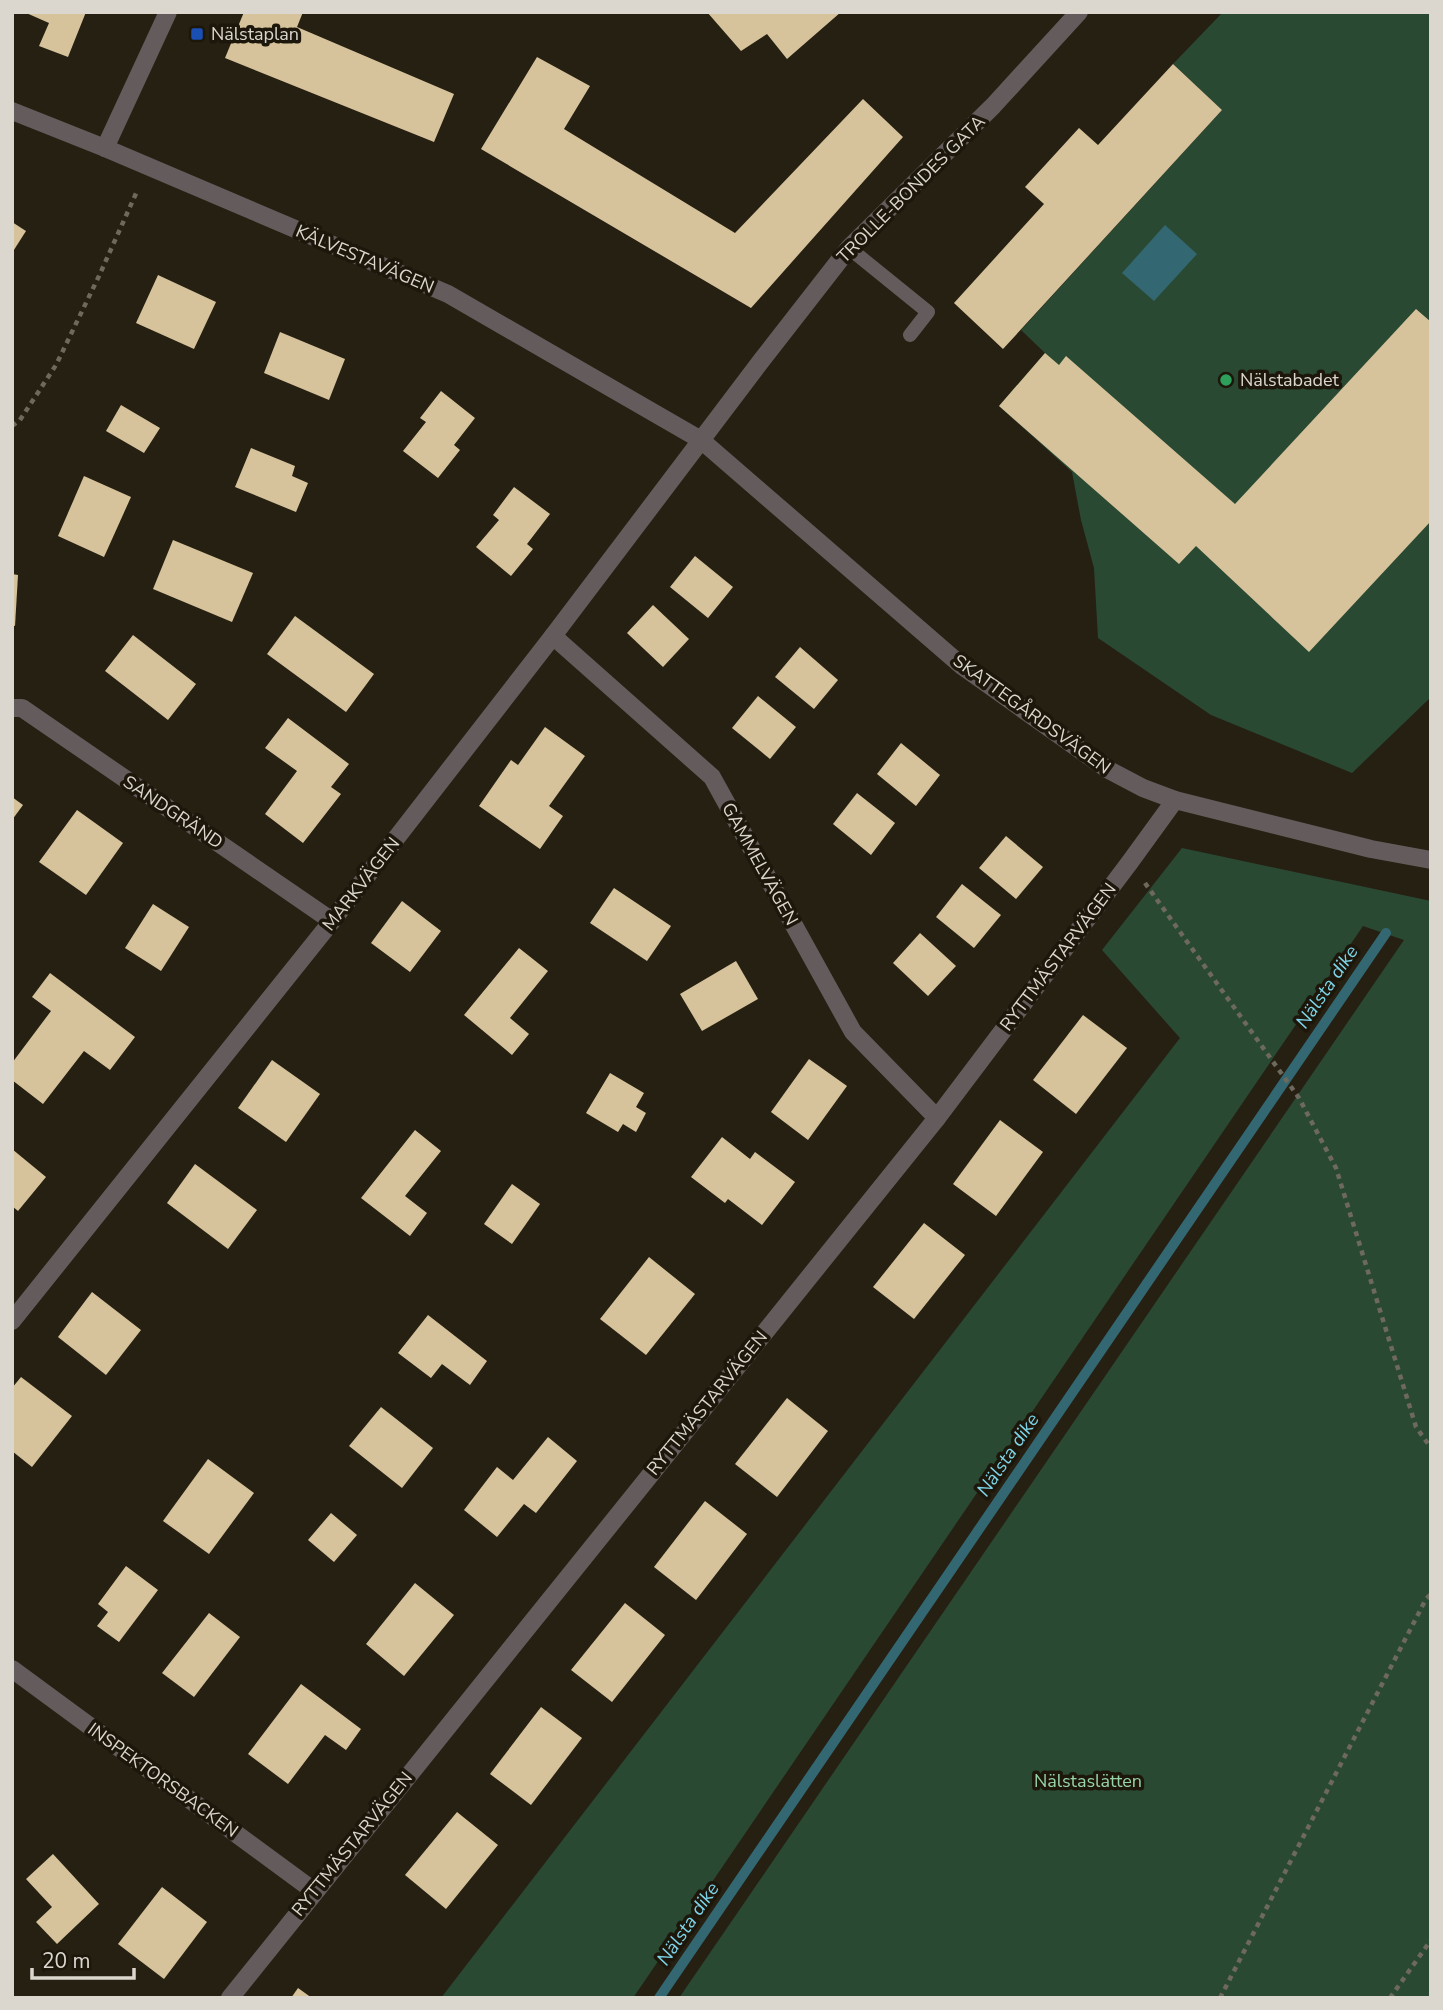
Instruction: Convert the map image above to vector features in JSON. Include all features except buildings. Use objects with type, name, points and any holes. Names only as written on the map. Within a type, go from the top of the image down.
[{"type":"street","points":[[105,148],[168,12]]},
{"type":"street","name":"TROLLE-BONDES GATA","points":[[701,440],[849,248],[993,106],[1079,12]]},
{"type":"street","name":"KÄLVESTAVÄGEN","points":[[12,111],[448,294],[701,440]]},
{"type":"street","name":"MARKVÄGEN","points":[[12,1321],[332,921],[701,440]]},
{"type":"street","name":"SKATTEGÅRDSVÄGEN","points":[[701,440],[962,666],[1107,769],[1143,788],[1175,800],[1370,849],[1431,860]]},
{"type":"street","name":"GAMMELVÄGEN","points":[[553,636],[712,777],[853,1032],[937,1118]]},
{"type":"street","name":"SANDGRÄND","points":[[12,708],[22,708],[332,921]]},
{"type":"street","name":"RYTTMÄSTARVÄGEN","points":[[230,1998],[937,1118],[1175,800]]},
{"type":"street","name":"INSPEKTORSBACKEN","points":[[12,1669],[314,1891]]},
{"type":"lane","points":[[849,248],[928,312],[910,335]]},
{"type":"path","points":[[12,426],[20,420],[56,365],[148,166]]},
{"type":"path","points":[[1130,862],[1299,1098],[1336,1168],[1416,1427],[1431,1448]]},
{"type":"path","points":[[1220,1998],[1426,1599],[1431,1594]]},
{"type":"path","points":[[1390,1998],[1431,1940]]},
{"type":"green space","name":"Nälstabadet","points":[[1223,12],[1431,12],[1431,697],[1352,773],[1211,715],[1098,638],[1094,568],[1072,472],[999,406],[1045,353],[1021,330],[1222,110],[1173,64]]},
{"type":"green space","name":"Nälstaslätten","points":[[1182,848],[1431,901],[1431,1998],[679,1998],[1404,940],[1363,926],[633,1998],[441,1998],[1180,1038],[1102,950]]},
{"type":"water","points":[[1165,225],[1197,254],[1154,301],[1122,273]]},
{"type":"waterway","name":"Nälsta dike","points":[[659,1998],[1386,933]]},
{"type":"place","name":"Nälstaplan","points":[[197,34]]},
{"type":"place","name":"Nälstabadet","points":[[1226,380]]}]
